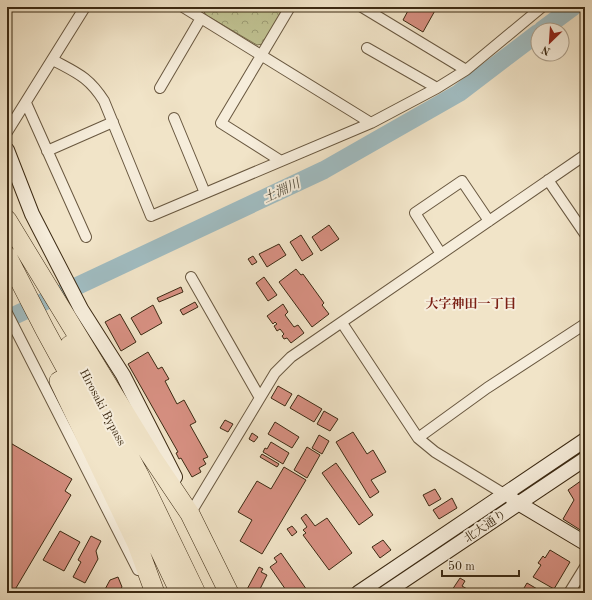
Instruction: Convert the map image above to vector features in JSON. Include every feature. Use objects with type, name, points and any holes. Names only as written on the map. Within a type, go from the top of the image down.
[{"type":"highway","points":[[7,221],[22,278],[52,327],[155,593]]},
{"type":"highway","points":[[7,256],[52,327],[151,456],[190,514],[229,593]]},
{"type":"highway","name":"Hirosaki Bypass","points":[[52,327],[180,593]]},
{"type":"highway","name":"Hirosaki Bypass","points":[[52,327],[139,475],[196,593]]},
{"type":"street","points":[[7,132],[85,7]]},
{"type":"street","points":[[183,7],[372,123]]},
{"type":"street","points":[[282,161],[221,123],[290,7]]},
{"type":"street","points":[[362,7],[466,70]]},
{"type":"street","points":[[53,60],[84,77],[97,90],[104,101],[151,216],[372,123],[466,70],[542,7]]},
{"type":"street","points":[[160,88],[201,18]]},
{"type":"street","points":[[367,48],[436,88]]},
{"type":"street","points":[[26,103],[86,237]]},
{"type":"street","points":[[174,118],[205,193]]},
{"type":"street","points":[[47,151],[113,122]]},
{"type":"street","points":[[7,150],[32,214],[57,262],[52,327],[121,534],[149,593]]},
{"type":"street","points":[[190,514],[275,373],[291,357],[585,155]]},
{"type":"street","points":[[548,180],[585,234]]},
{"type":"street","points":[[441,254],[414,213],[462,181],[489,221]]},
{"type":"street","points":[[191,277],[260,398]]},
{"type":"street","points":[[7,313],[52,327]]},
{"type":"street","points":[[342,323],[418,438],[435,452],[585,543]]},
{"type":"street","points":[[418,438],[487,388],[585,324]]},
{"type":"street","points":[[358,593],[585,440]]},
{"type":"street","name":"北大通り","points":[[386,593],[585,459]]},
{"type":"street","points":[[570,593],[585,567]]},
{"type":"green space","points":[[204,7],[285,7],[263,44],[257,45],[206,15],[203,10]]},
{"type":"building","points":[[410,7],[437,7],[423,32],[403,20]]},
{"type":"building","points":[[329,225],[339,239],[321,251],[312,237]]},
{"type":"building","points":[[301,235],[313,254],[302,261],[290,242]]},
{"type":"building","points":[[279,244],[286,255],[267,267],[259,254]]},
{"type":"building","points":[[253,256],[257,262],[252,265],[248,259]]},
{"type":"building","points":[[296,269],[301,275],[303,274],[324,303],[322,305],[329,314],[312,327],[279,282]]},
{"type":"building","points":[[264,277],[277,295],[268,301],[256,283]]},
{"type":"building","points":[[181,287],[183,292],[159,302],[157,298]]},
{"type":"building","points":[[195,302],[198,307],[183,315],[180,310]]},
{"type":"building","points":[[283,304],[288,312],[285,315],[294,327],[298,325],[304,333],[291,343],[287,338],[284,339],[282,336],[284,334],[280,329],[277,331],[274,326],[277,324],[275,322],[273,324],[267,316]]},
{"type":"building","points":[[153,305],[162,323],[141,335],[131,318]]},
{"type":"building","points":[[120,314],[136,342],[121,351],[105,322]]},
{"type":"building","points":[[148,352],[158,369],[162,367],[169,379],[165,381],[177,404],[184,400],[196,422],[190,425],[208,457],[203,459],[206,464],[199,468],[201,472],[192,477],[181,458],[179,459],[176,453],[178,452],[128,364]]},
{"type":"building","points":[[278,386],[292,394],[285,406],[271,398]]},
{"type":"building","points":[[298,395],[322,409],[314,422],[290,408]]},
{"type":"building","points":[[324,411],[338,419],[330,431],[317,424]]},
{"type":"building","points":[[225,420],[233,424],[228,432],[220,428]]},
{"type":"building","points":[[275,422],[299,437],[292,448],[268,434]]},
{"type":"building","points":[[353,432],[367,454],[373,450],[386,472],[371,480],[379,492],[370,498],[336,442]]},
{"type":"building","points":[[252,433],[258,437],[254,442],[249,439]]},
{"type":"building","points":[[319,435],[329,441],[322,454],[312,448]]},
{"type":"building","points":[[7,441],[72,479],[65,491],[71,495],[13,593],[7,593]]},
{"type":"building","points":[[271,442],[289,453],[283,464],[263,452],[265,448],[267,449]]},
{"type":"building","points":[[307,447],[320,455],[307,478],[294,470]]},
{"type":"building","points":[[262,454],[279,464],[277,467],[260,457]]},
{"type":"building","points":[[336,463],[373,515],[359,525],[322,473]]},
{"type":"building","points":[[284,467],[306,480],[262,554],[240,541],[252,520],[238,512],[257,481],[271,489]]},
{"type":"building","points":[[585,478],[585,533],[563,519],[574,500],[568,490]]},
{"type":"building","points":[[435,489],[441,499],[429,506],[423,495]]},
{"type":"building","points":[[452,498],[457,508],[439,519],[433,510]]},
{"type":"building","points":[[306,514],[315,526],[327,518],[352,553],[329,570],[303,535],[306,533],[303,530],[307,527],[301,518]]},
{"type":"building","points":[[292,526],[297,532],[292,536],[287,529]]},
{"type":"building","points":[[60,531],[80,542],[64,571],[43,560]]},
{"type":"building","points":[[91,536],[101,541],[96,551],[98,559],[85,583],[73,577],[81,562],[78,560]]},
{"type":"building","points":[[383,540],[391,550],[380,558],[372,547]]},
{"type":"building","points":[[550,550],[570,562],[554,589],[533,577],[541,565],[538,563],[543,556],[545,558]]},
{"type":"building","points":[[281,553],[309,593],[288,593],[270,567],[277,562],[274,558]]},
{"type":"building","points":[[259,567],[263,569],[261,572],[267,575],[258,593],[245,593]]},
{"type":"building","points":[[118,577],[122,587],[120,590],[125,593],[103,593],[110,580]]},
{"type":"building","points":[[460,578],[465,581],[462,586],[474,593],[450,593]]},
{"type":"building","points":[[527,583],[544,593],[521,593]]},
{"type":"waterway","name":"土淵川","points":[[553,22],[573,7]]},
{"type":"waterway","name":"土淵川","points":[[7,319],[324,170],[459,93],[530,39]]},
{"type":"district","name":"大字神田一丁目","points":[[471,303]]}]
